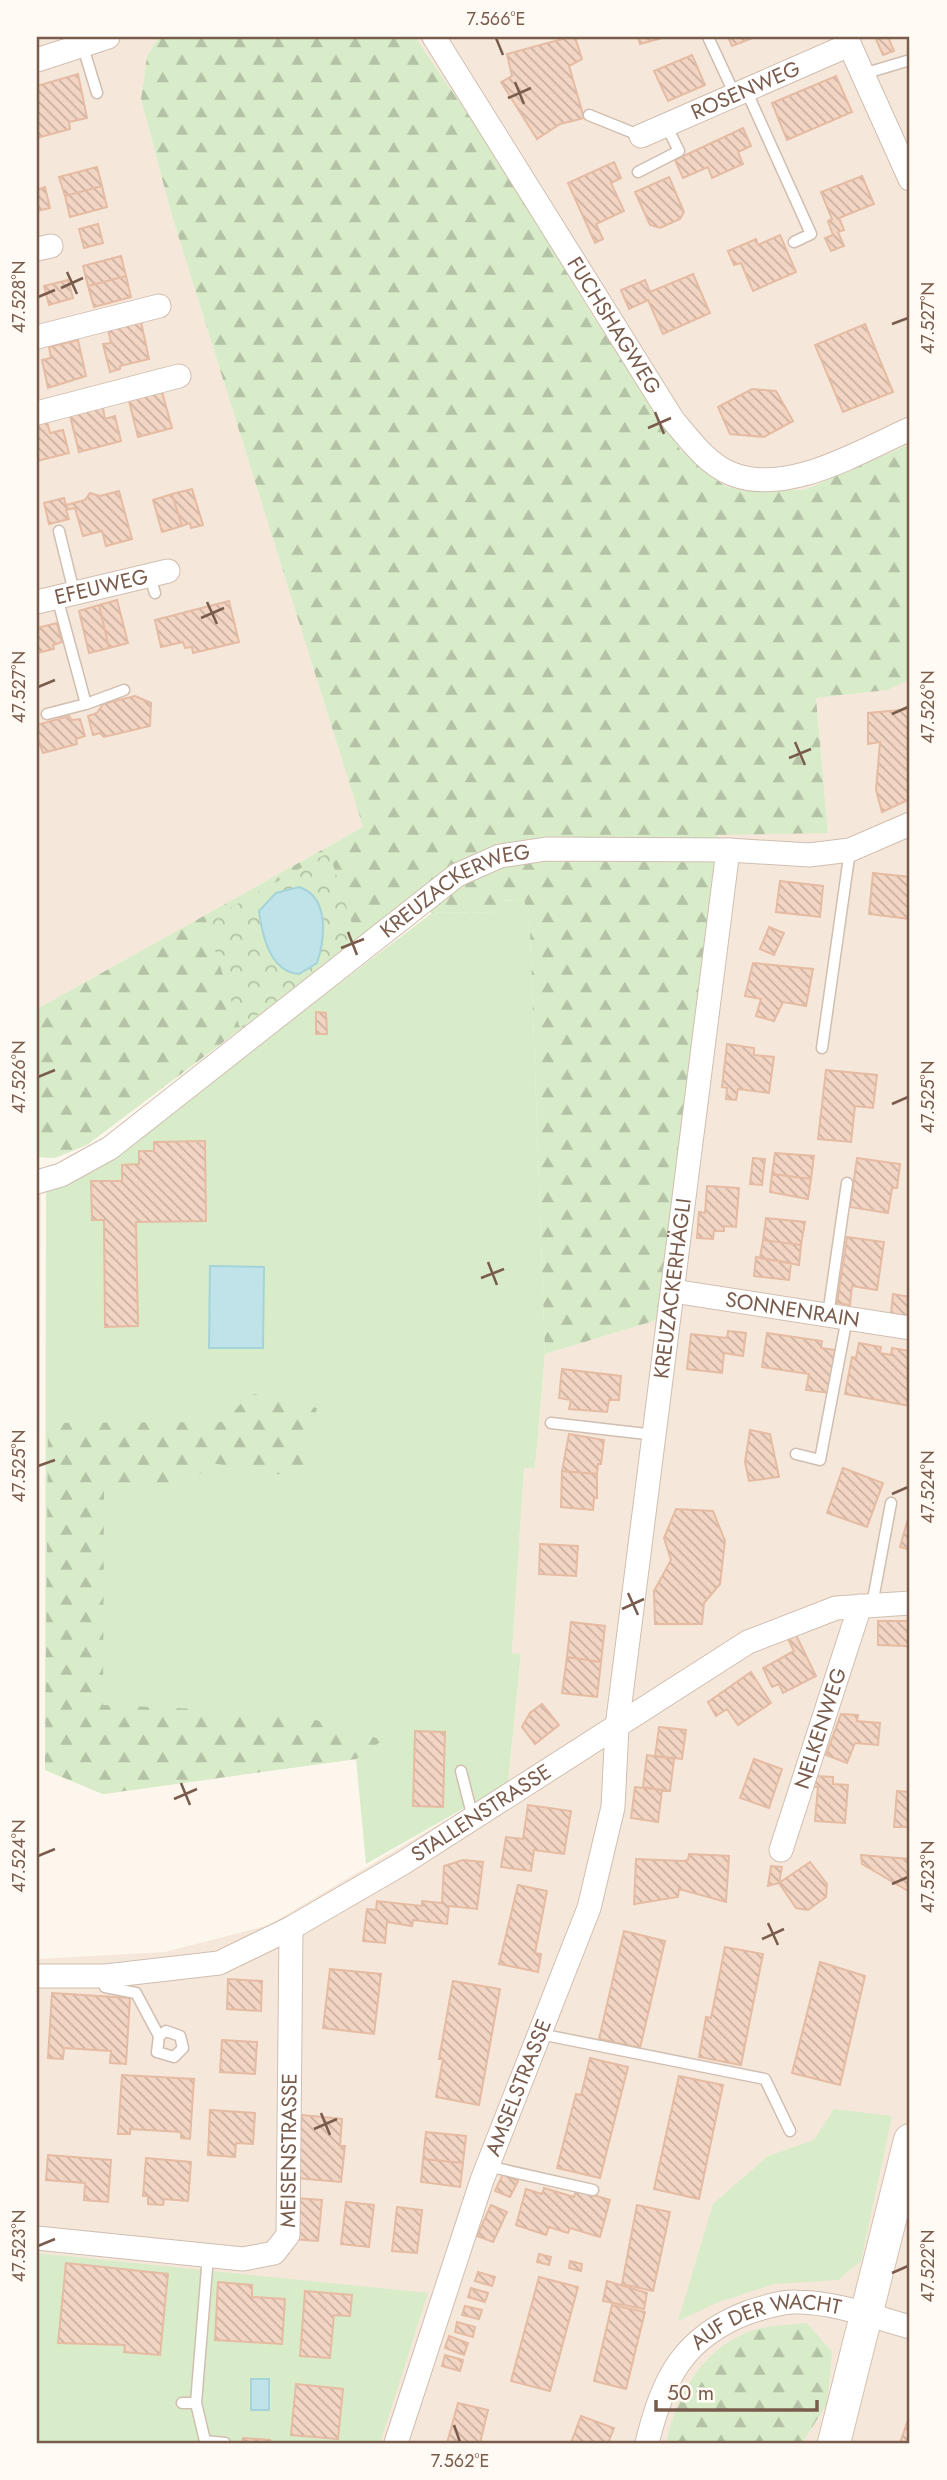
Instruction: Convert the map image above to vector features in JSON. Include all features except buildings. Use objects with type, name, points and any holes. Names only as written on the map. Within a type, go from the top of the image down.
[{"type":"main road","points":[[834,2443],[910,2140]]},
{"type":"street","points":[[37,60],[108,37]]},
{"type":"street","name":"FUCHSHAGWEG","points":[[437,38],[673,420],[700,451],[731,474],[771,479],[800,477],[910,429]]},
{"type":"street","points":[[847,41],[910,179]]},
{"type":"street","name":"ROSENWEG","points":[[641,136],[847,41]]},
{"type":"street","points":[[37,337],[159,306]]},
{"type":"street","points":[[37,413],[179,376]]},
{"type":"street","name":"EFEUWEG","points":[[56,597],[157,580]]},
{"type":"street","name":"KREUZACKERWEG","points":[[37,1182],[61,1175],[110,1148],[457,875],[500,856],[547,849],[728,850],[808,855],[850,850],[910,824]]},
{"type":"street","name":"KREUZACKERHÄGLI","points":[[617,1727],[728,850]]},
{"type":"street","name":"SONNENRAIN","points":[[673,1291],[910,1328]]},
{"type":"street","name":"STALLENSTRASSE","points":[[37,1976],[106,1976],[135,1983],[219,1963],[291,1928],[403,1863],[748,1642],[836,1608],[910,1603]]},
{"type":"street","name":"NELKENWEG","points":[[781,1850],[866,1606]]},
{"type":"street","name":"AMSELSTRASSE","points":[[396,2443],[487,2166],[589,1908],[613,1807],[617,1727]]},
{"type":"street","name":"MEISENSTRASSE","points":[[37,2238],[243,2259],[274,2253],[288,2235],[291,1928]]},
{"type":"street","name":"AUF DER WACHT","points":[[647,2443],[663,2390],[689,2347],[725,2321],[794,2301],[910,2327]]},
{"type":"lane","points":[[708,37],[741,92],[811,234],[794,242]]},
{"type":"lane","points":[[83,47],[97,93]]},
{"type":"lane","points":[[863,74],[910,60]]},
{"type":"lane","points":[[590,116],[641,136]]},
{"type":"lane","points":[[638,172],[679,151],[666,125]]},
{"type":"lane","points":[[59,531],[56,597],[86,704]]},
{"type":"lane","points":[[47,714],[124,690]]},
{"type":"lane","points":[[822,1048],[850,850]]},
{"type":"lane","points":[[796,1454],[820,1460],[837,1317],[846,1183]]},
{"type":"lane","points":[[551,1423],[655,1435]]},
{"type":"lane","points":[[866,1606],[891,1503]]},
{"type":"lane","points":[[461,1771],[473,1818]]},
{"type":"lane","points":[[135,1983],[159,2036]]},
{"type":"lane","points":[[540,2034],[765,2079],[790,2131]]},
{"type":"lane","points":[[487,2166],[593,2190]]},
{"type":"lane","points":[[208,2256],[196,2403],[205,2441],[225,2443]]},
{"type":"lane","points":[[182,2403],[196,2403]]},
{"type":"shaded area","points":[[37,37],[159,37],[147,56],[141,99],[172,216],[363,827],[37,1009]]},
{"type":"shaded area","points":[[415,37],[910,37],[910,444],[804,490],[726,487],[681,451],[589,310],[499,160]]},
{"type":"shaded area","points":[[910,679],[910,2443],[37,2443],[37,1959],[165,1952],[269,1925],[508,1783],[521,1655],[512,1653],[524,1467],[535,1468],[545,1354],[660,1319],[718,834],[828,833],[816,698],[888,690]]},
{"type":"shaded area","points":[[37,1183],[41,1193],[37,1814]]},
{"type":"green space","points":[[159,37],[415,37],[499,160],[589,310],[681,451],[726,487],[804,490],[910,444],[910,679],[888,690],[816,698],[828,833],[718,835],[660,1319],[545,1354],[530,928],[524,899],[502,901],[502,912],[432,913],[413,899],[87,1145],[55,1158],[37,1157],[37,1009],[363,827],[172,216],[141,99],[147,56]],"holes":[[[206,922],[350,923],[357,939]]]},
{"type":"green space","points":[[329,852],[357,940],[240,1028],[206,922]]},
{"type":"green space","points":[[525,899],[530,928],[545,1354],[535,1468],[524,1468],[512,1653],[521,1654],[508,1783],[366,1864],[356,1759],[103,1794],[45,1770],[46,1192],[115,1159],[181,1104],[432,913],[501,912],[501,901]]},
{"type":"green space","points":[[250,1393],[317,1408],[301,1478],[211,1463],[187,1487],[104,1488],[103,1705],[292,1713],[383,1740],[356,1759],[103,1794],[45,1770],[48,1423],[225,1422]]},
{"type":"green space","points":[[834,2109],[892,2116],[861,2261],[838,2280],[774,2284],[716,2303],[678,2321],[713,2204],[768,2156],[814,2140]]},
{"type":"green space","points":[[37,2253],[428,2293],[380,2443],[37,2443]]},
{"type":"green space","points":[[807,2323],[832,2352],[827,2404],[802,2443],[666,2443],[686,2389],[708,2358],[722,2346],[757,2329]]},
{"type":"water","points":[[299,887],[309,892],[316,900],[323,920],[323,931],[317,963],[299,974],[289,972],[274,960],[265,941],[259,911],[276,893]]},
{"type":"water","points":[[210,1266],[264,1267],[263,1348],[209,1348]]},
{"type":"water","points":[[251,2379],[269,2379],[269,2410],[251,2410]]}]
